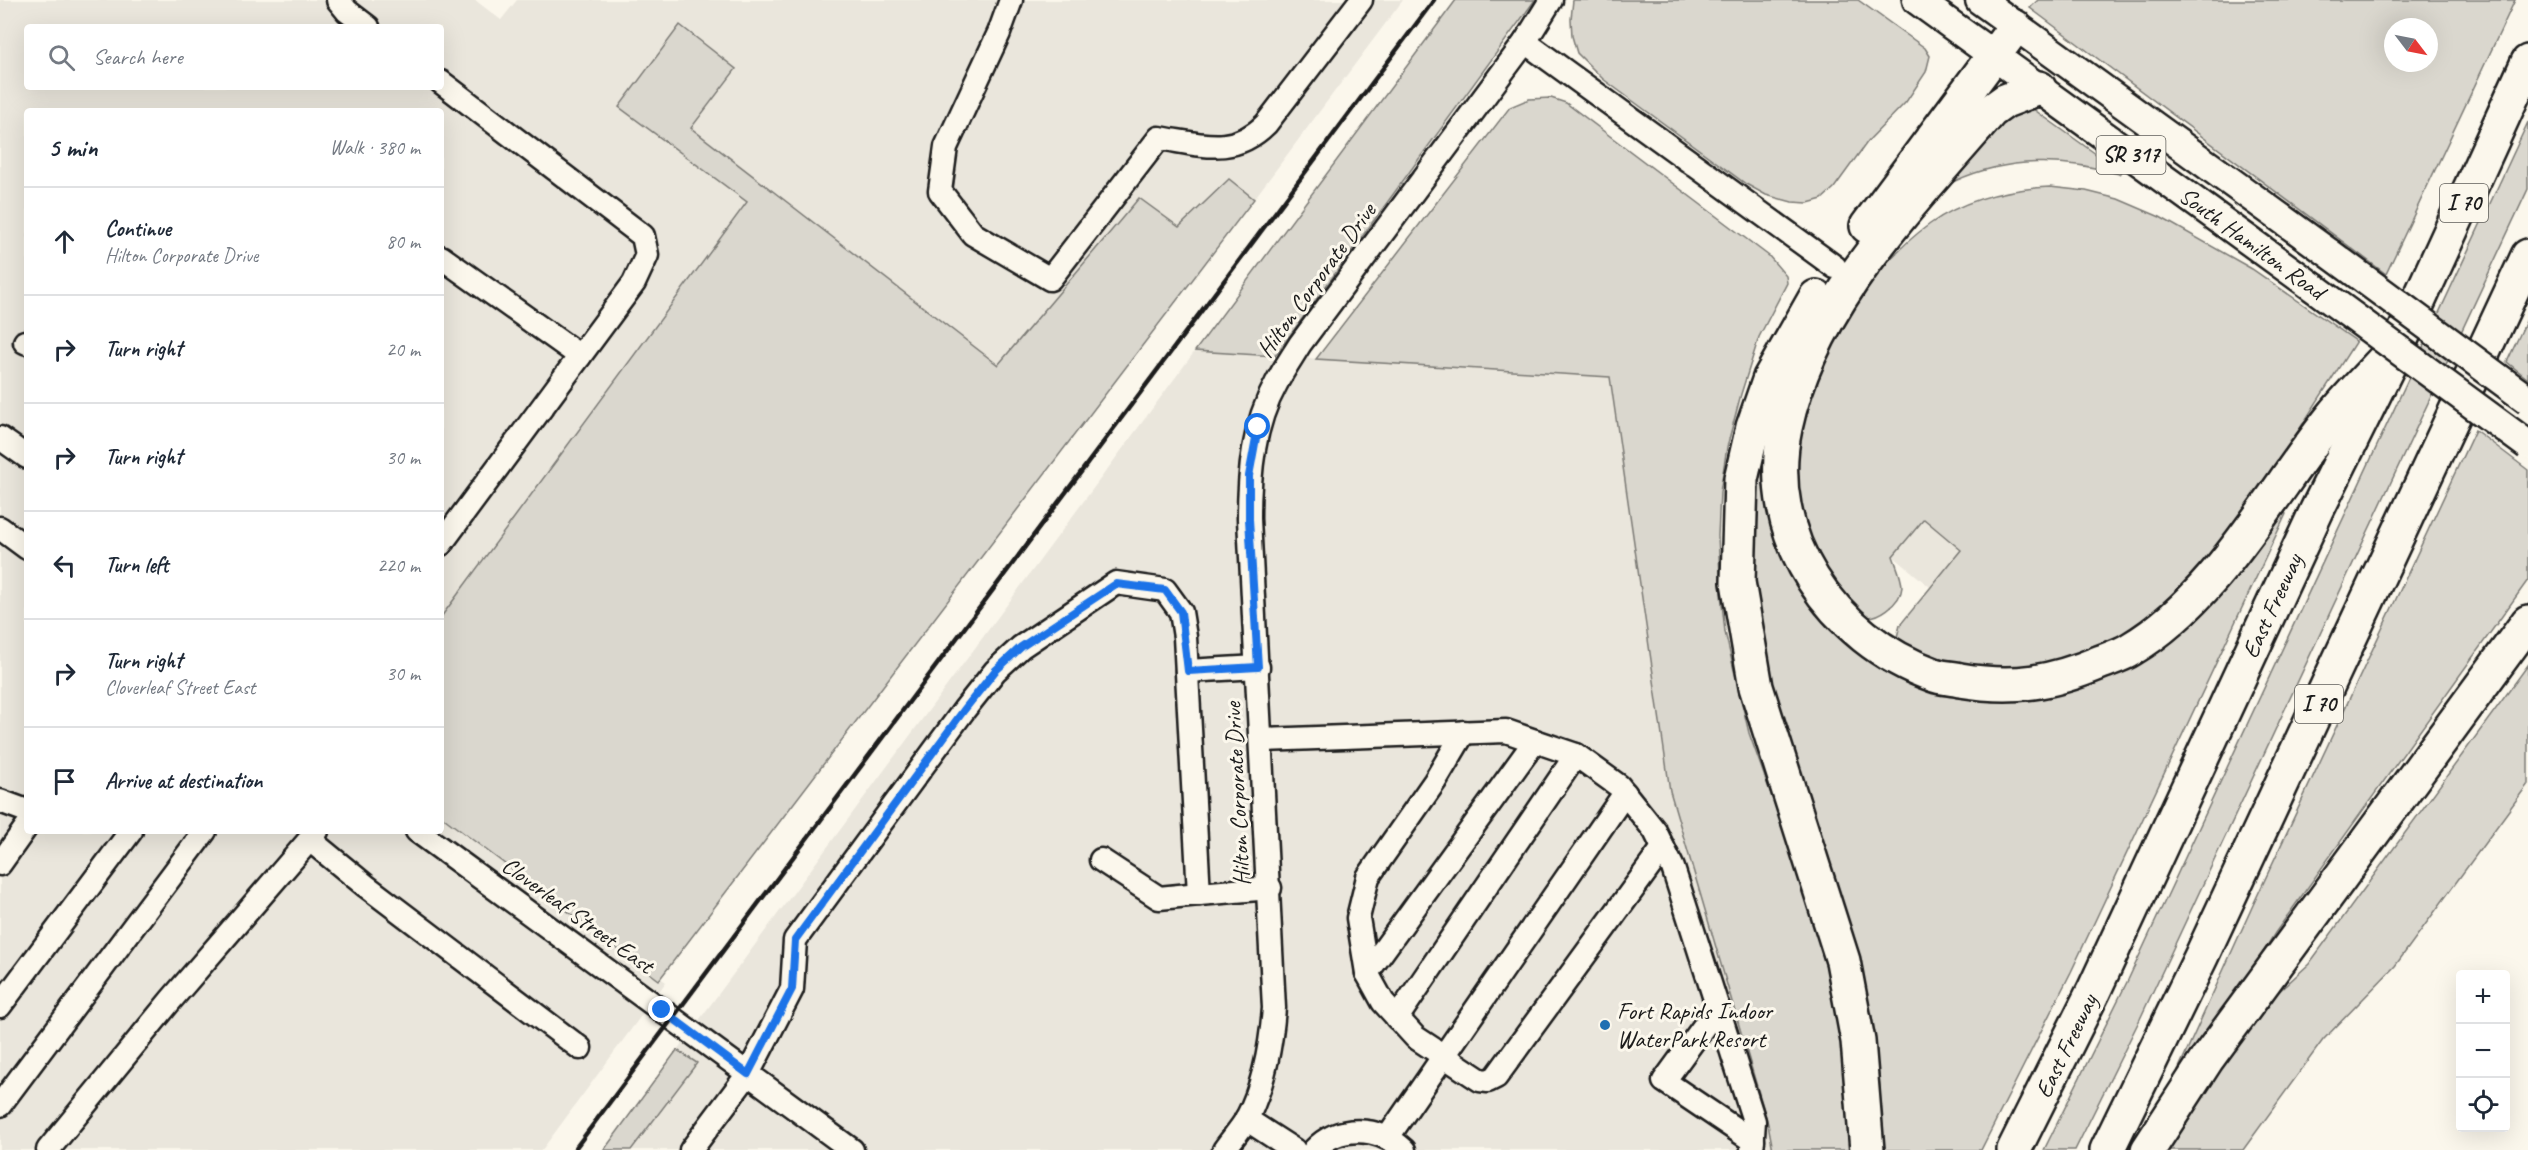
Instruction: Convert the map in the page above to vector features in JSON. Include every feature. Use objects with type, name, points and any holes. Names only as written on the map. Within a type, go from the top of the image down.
[{"type":"highway","points":[[1868,1150],[1858,1041],[1843,961],[1756,687],[1738,582],[1742,479],[1753,427],[1770,378],[1805,313],[1835,267],[2015,27]]},
{"type":"highway","name":"East Freeway","points":[[2014,1150],[2094,990],[2317,510],[2399,344],[2528,62]]},
{"type":"highway","points":[[2039,88],[2004,101],[1991,111],[1878,244],[1818,336],[1794,392],[1785,429],[1779,470],[1786,512],[1797,550],[1820,591],[1852,628],[1895,656],[1936,676],[1987,684],[2035,684],[2084,669],[2130,650],[2168,621],[2204,587],[2288,479],[2333,416],[2399,344]]},
{"type":"highway","name":"I 70","points":[[2107,1150],[2201,957],[2528,256]]},
{"type":"highway","points":[[2148,1150],[2207,1059],[2528,622]]},
{"type":"main road","name":"South Hamilton Road","points":[[1917,0],[2528,446]]},
{"type":"main road","name":"South Hamilton Road","points":[[1980,0],[2528,400]]},
{"type":"street","points":[[338,0],[347,11],[364,24]]},
{"type":"street","points":[[1011,0],[999,33],[946,147],[940,191],[973,234],[1050,279],[1159,138],[1219,148],[1254,136],[1266,124],[1360,0]]},
{"type":"street","name":"Hilton Corporate Drive","points":[[1224,1150],[1246,1119],[1263,1075],[1271,1040],[1274,1008],[1270,888],[1249,519],[1249,476],[1258,427],[1275,385],[1300,344],[1525,42],[1551,0]]},
{"type":"street","points":[[1525,42],[1835,267]]},
{"type":"street","points":[[444,84],[643,236],[647,255],[634,283],[444,540]]},
{"type":"street","points":[[444,259],[580,356]]},
{"type":"street","points":[[0,438],[24,455]]},
{"type":"street","points":[[0,528],[24,546]]},
{"type":"street","points":[[691,1150],[748,1074],[792,989],[795,940],[995,671],[1021,647],[1116,584],[1165,590],[1181,612],[1188,671],[1199,894]]},
{"type":"street","points":[[1188,671],[1258,667]]},
{"type":"street","points":[[1262,740],[1506,731],[1576,755],[1620,786],[1655,831],[1673,868],[1754,1120],[1752,1145]]},
{"type":"street","points":[[1464,732],[1435,781],[1368,877],[1358,918],[1367,973],[1383,1002],[1415,1037],[1480,1080],[1488,1081],[1496,1077],[1663,848]]},
{"type":"street","points":[[1367,973],[1535,741]]},
{"type":"street","points":[[1397,1018],[1576,755]]},
{"type":"street","points":[[1314,1150],[1334,1136],[1352,1131],[1371,1132],[1396,1144],[1444,1056],[1625,793]]},
{"type":"street","points":[[0,801],[24,810]]},
{"type":"street","points":[[0,864],[24,830]]},
{"type":"street","points":[[0,1006],[129,834]]},
{"type":"street","points":[[0,1105],[203,834]]},
{"type":"street","name":"Cloverleaf Street East","points":[[421,834],[852,1150]]},
{"type":"street","points":[[48,1150],[171,1000],[313,836],[366,886],[580,1048]]},
{"type":"street","points":[[1101,860],[1159,898],[1270,888]]},
{"type":"street","points":[[1718,1007],[1664,1081],[1752,1145]]},
{"type":"street","points":[[1246,1119],[1294,1150]]},
{"type":"shaded area","points":[[0,0],[475,0],[501,20],[517,0],[1403,0],[1254,199],[1228,179],[1179,227],[1138,199],[998,365],[691,128],[619,107],[747,201],[444,613],[444,108],[24,108],[24,834],[444,834],[444,818],[666,982],[542,1150],[0,1150]]},
{"type":"shaded area","points":[[1456,0],[1535,0],[1275,356],[1195,351]]},
{"type":"shaded area","points":[[1573,0],[1858,0],[1925,48],[1930,56],[1926,72],[1906,102],[1868,141],[1834,188],[1822,199],[1808,203],[1792,202],[1766,195],[1746,184],[1603,79],[1577,53],[1572,36]]},
{"type":"shaded area","points":[[2038,0],[2515,0],[2386,274],[2030,8]]},
{"type":"shaded area","points":[[680,25],[736,69],[691,128],[998,365],[1139,198],[1179,227],[1229,179],[1254,199],[659,980],[444,818],[444,613],[747,202],[619,107]]},
{"type":"shaded area","points":[[1551,98],[1566,103],[1769,256],[1786,276],[1787,283],[1759,337],[1727,447],[1720,492],[1718,536],[1721,594],[1725,632],[1749,733],[1791,850],[1841,1015],[1850,1150],[1773,1150],[1768,1124],[1670,791],[1610,377],[1316,359],[1510,107],[1529,99]]},
{"type":"shaded area","points":[[2022,101],[2121,172],[2119,174],[2057,163],[2016,164],[1975,173],[1955,181],[1914,205]]},
{"type":"shaded area","points":[[2528,122],[2528,189],[2140,1019],[2075,1150],[2044,1150],[2128,980]]},
{"type":"shaded area","points":[[2050,187],[2086,191],[2118,199],[2160,217],[2252,269],[2356,341],[2256,497],[2173,602],[2119,642],[2025,672],[1950,665],[1896,641],[1900,625],[1961,550],[1924,519],[1893,556],[1902,583],[1901,593],[1893,605],[1881,613],[1868,617],[1862,616],[1827,573],[1802,521],[1796,480],[1798,435],[1813,384],[1838,332],[1889,260],[1930,224],[1958,208],[2003,193]]},
{"type":"shaded area","points":[[2528,317],[2528,379],[2507,362]]},
{"type":"shaded area","points":[[1195,351],[1610,377],[1670,791],[1768,1124],[1773,1150],[631,1150],[696,1063],[677,1050]]},
{"type":"shaded area","points":[[1768,429],[1773,490],[1881,660],[2090,681],[2278,508],[2286,514],[2071,972],[1981,1150],[1882,1150],[1880,1086],[1874,1041],[1773,715],[1752,605],[1757,471]]},
{"type":"shaded area","points":[[2475,430],[2528,470],[2528,580],[2275,933],[2236,996],[2184,1070],[2178,1070],[2253,905]]},
{"type":"shaded area","points":[[1924,519],[1961,550],[1930,587],[1893,556]]},
{"type":"shaded area","points":[[2528,665],[2528,784],[2395,966],[2323,1040],[2243,1150],[2168,1150],[2221,1068],[2274,996],[2309,964]]},
{"type":"shaded area","points":[[677,1050],[697,1063],[631,1150],[604,1150]]},
{"type":"railway","points":[[574,1150],[1434,0]]},
{"type":"place","name":"Fort Rapids Indoor WaterPark Resort","points":[[1605,1025]]},
{"type":"route","points":[[662,1010],[748,1074],[792,989],[795,940],[964,710],[995,671],[1021,647],[1116,584],[1165,590],[1181,612],[1188,671],[1258,667],[1249,519],[1249,476],[1258,427]]}]
